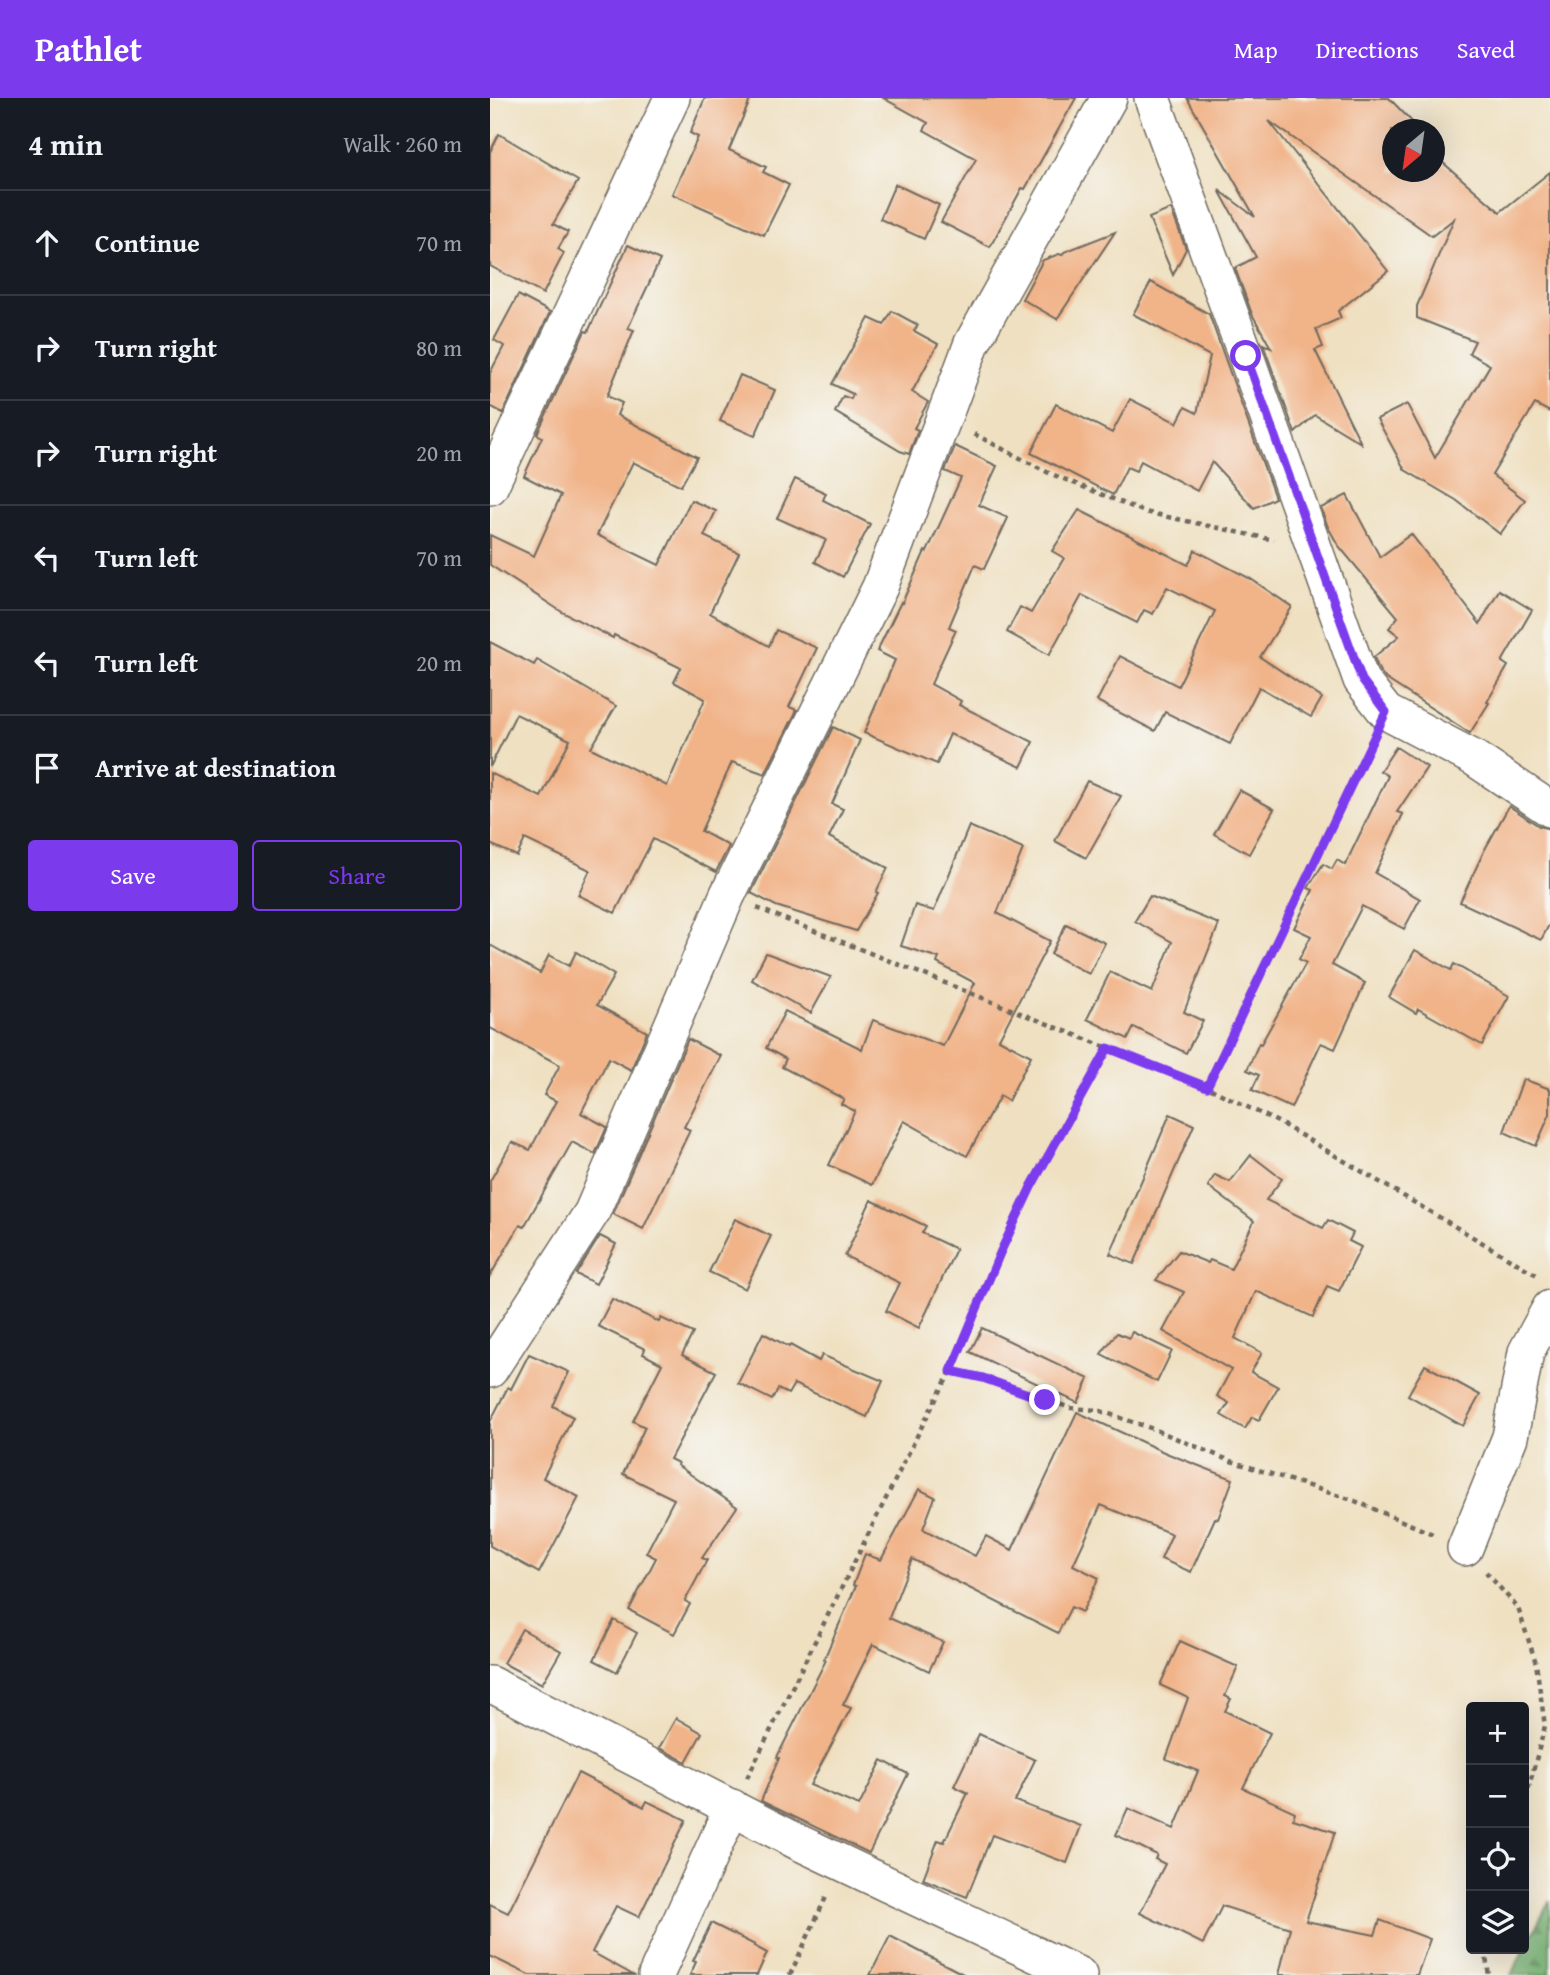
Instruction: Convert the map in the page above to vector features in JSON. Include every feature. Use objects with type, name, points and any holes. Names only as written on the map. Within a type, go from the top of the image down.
[{"type":"street","points":[[490,487],[672,98]]},
{"type":"street","points":[[490,1370],[592,1212],[727,896],[880,587],[972,343],[1110,98]]},
{"type":"street","points":[[1152,98],[1362,680],[1386,712],[1474,758],[1550,809]]},
{"type":"street","points":[[1465,1548],[1510,1437],[1526,1352],[1550,1308]]},
{"type":"street","points":[[490,1684],[798,1842],[1079,1975]]},
{"type":"street","points":[[656,1975],[732,1807]]},
{"type":"path","points":[[943,419],[1049,472],[1145,512],[1315,550]]},
{"type":"path","points":[[1207,1087],[1386,712]]},
{"type":"path","points":[[727,896],[1207,1087],[1280,1123],[1538,1275]]},
{"type":"path","points":[[732,1807],[951,1371],[1000,1253],[1031,1187],[1108,1048]]},
{"type":"path","points":[[951,1371],[983,1378],[1071,1408],[1098,1410],[1231,1461],[1355,1501],[1465,1548],[1518,1608],[1536,1663],[1545,1726],[1529,1786]]},
{"type":"path","points":[[790,1975],[842,1863]]},
{"type":"path","points":[[1487,1954],[1489,1975]]},
{"type":"green space","points":[[1550,1900],[1550,1975],[1511,1975],[1522,1954],[1529,1954],[1529,1940]]},
{"type":"building","points":[[705,98],[751,98],[729,150],[766,167],[763,172],[789,185],[764,235],[672,194],[698,137],[690,133]]},
{"type":"building","points":[[883,98],[1076,98],[990,247],[941,222],[976,159],[924,130],[928,123]]},
{"type":"building","points":[[1187,98],[1389,98],[1409,119],[1382,119],[1382,182],[1445,182],[1445,164],[1500,212],[1550,172],[1550,412],[1535,404],[1492,475],[1525,500],[1500,534],[1456,500],[1405,470],[1377,419],[1407,404],[1435,458],[1490,365],[1469,353],[1475,341],[1417,318],[1417,306],[1454,219],[1432,236],[1269,121],[1388,271],[1338,311],[1341,318],[1316,329],[1323,347],[1315,350],[1361,443],[1315,415],[1295,433],[1263,344],[1271,348],[1252,314],[1235,268],[1256,257],[1219,190],[1255,217]]},
{"type":"building","points":[[499,134],[578,181],[553,224],[568,232],[558,249],[564,253],[543,294],[490,266],[490,152]]},
{"type":"building","points":[[895,184],[939,205],[924,239],[880,219]]},
{"type":"building","points":[[1171,209],[1186,249],[1173,275],[1149,218]]},
{"type":"building","points":[[1115,232],[1057,319],[1022,299],[1043,260],[1062,255]]},
{"type":"building","points":[[628,245],[660,260],[628,328],[634,330],[607,396],[622,403],[617,415],[697,457],[681,486],[633,462],[597,535],[659,565],[691,500],[716,511],[704,536],[739,553],[710,613],[769,646],[776,630],[817,648],[789,707],[797,710],[765,774],[732,762],[701,831],[729,846],[716,872],[653,839],[615,913],[578,895],[590,870],[525,839],[517,856],[490,844],[490,773],[541,797],[570,740],[516,714],[490,767],[490,642],[534,665],[537,660],[616,706],[591,748],[667,786],[705,699],[674,682],[681,668],[562,612],[490,565],[490,535],[534,556],[561,495],[524,476],[542,437],[537,434]]},
{"type":"building","points":[[1151,282],[1209,314],[1275,498],[1254,508],[1212,462],[1197,491],[1141,461],[1136,471],[1127,467],[1113,495],[1031,453],[1056,404],[1112,433],[1130,399],[1177,423],[1185,407],[1197,413],[1210,356],[1133,314]]},
{"type":"building","points":[[518,295],[550,312],[503,413],[490,406],[490,373],[504,346],[494,340]]},
{"type":"building","points":[[892,311],[918,325],[914,331],[938,344],[912,392],[928,402],[914,428],[918,430],[909,454],[835,412],[843,396],[851,399],[853,394],[832,384],[869,318],[884,325]]},
{"type":"building","points":[[740,375],[775,390],[755,436],[720,421]]},
{"type":"building","points":[[955,446],[997,466],[979,505],[1008,518],[984,569],[975,565],[949,627],[956,630],[931,684],[961,701],[959,705],[1033,742],[1021,767],[950,734],[937,764],[864,733],[895,660],[877,651],[961,478],[945,471]]},
{"type":"building","points":[[795,479],[826,493],[823,500],[870,524],[843,577],[815,562],[826,540],[777,518]]},
{"type":"building","points":[[1347,495],[1380,557],[1411,534],[1480,624],[1499,590],[1532,610],[1502,662],[1508,666],[1470,733],[1386,679],[1379,670],[1374,657],[1399,636],[1389,628],[1398,617],[1338,545],[1328,527],[1321,508]]},
{"type":"building","points":[[1079,510],[1188,565],[1195,550],[1251,579],[1292,607],[1260,657],[1322,698],[1311,717],[1259,687],[1230,744],[1165,712],[1155,731],[1097,701],[1120,656],[1178,686],[1215,611],[1167,587],[1153,614],[1144,610],[1137,623],[1082,595],[1049,655],[1007,632],[1020,607],[1031,613],[1064,558],[1052,551]]},
{"type":"building","points":[[833,727],[860,740],[832,804],[843,809],[829,837],[888,868],[876,892],[878,893],[856,931],[776,906],[751,893]]},
{"type":"building","points":[[1396,747],[1427,767],[1397,812],[1403,814],[1375,873],[1420,899],[1404,929],[1362,906],[1332,965],[1365,983],[1335,1049],[1321,1043],[1291,1108],[1252,1090],[1259,1075],[1247,1070],[1259,1043],[1261,1044],[1306,963],[1299,959],[1311,936],[1294,928],[1313,890],[1308,888],[1323,864],[1332,869],[1337,860],[1345,865],[1388,776],[1380,771]]},
{"type":"building","points":[[1087,781],[1121,796],[1086,858],[1055,841]]},
{"type":"building","points":[[1239,790],[1274,809],[1249,854],[1214,834]]},
{"type":"building","points":[[1509,806],[1539,826],[1550,829],[1550,923],[1541,940],[1460,902]]},
{"type":"building","points":[[969,826],[1023,849],[997,913],[1050,941],[999,1039],[1031,1056],[1008,1101],[1000,1096],[967,1156],[904,1121],[872,1185],[829,1165],[855,1111],[841,1104],[844,1099],[782,1067],[786,1059],[766,1048],[785,1011],[862,1049],[873,1020],[943,1046],[975,983],[937,963],[939,958],[901,946],[915,905],[934,911]]},
{"type":"building","points":[[1150,896],[1219,924],[1184,1012],[1203,1021],[1186,1053],[1134,1027],[1128,1039],[1087,1019],[1110,972],[1152,992],[1172,942],[1135,921]]},
{"type":"building","points":[[1066,924],[1105,943],[1089,974],[1051,954]]},
{"type":"building","points":[[490,945],[540,973],[549,955],[569,966],[576,952],[614,975],[597,1005],[647,1032],[631,1070],[609,1058],[581,1113],[607,1127],[595,1154],[572,1142],[524,1227],[520,1225],[490,1276],[490,1181],[512,1142],[530,1150],[556,1101],[544,1095],[560,1065],[490,1028]]},
{"type":"building","points":[[1415,950],[1451,970],[1454,964],[1509,996],[1482,1045],[1418,1009],[1416,1013],[1389,997]]},
{"type":"building","points":[[766,953],[831,977],[811,1013],[752,980]]},
{"type":"building","points":[[688,1039],[721,1056],[684,1127],[690,1130],[643,1229],[613,1214]]},
{"type":"building","points":[[1523,1079],[1550,1089],[1550,1114],[1536,1146],[1504,1132]]},
{"type":"building","points":[[1170,1114],[1194,1125],[1134,1264],[1110,1254]]},
{"type":"building","points":[[1251,1155],[1282,1179],[1266,1200],[1323,1228],[1328,1220],[1353,1233],[1349,1241],[1361,1247],[1339,1291],[1327,1286],[1313,1317],[1256,1291],[1235,1338],[1262,1353],[1251,1372],[1278,1387],[1259,1420],[1252,1417],[1245,1429],[1221,1415],[1229,1403],[1217,1396],[1231,1370],[1163,1331],[1184,1292],[1156,1280],[1179,1251],[1231,1269],[1254,1221],[1208,1186],[1215,1175],[1230,1182]]},
{"type":"building","points":[[871,1200],[926,1226],[922,1233],[956,1249],[919,1328],[886,1311],[900,1283],[845,1256]]},
{"type":"building","points":[[735,1219],[771,1236],[745,1289],[709,1272]]},
{"type":"building","points":[[600,1236],[616,1244],[596,1284],[576,1274]]},
{"type":"building","points":[[612,1299],[659,1322],[661,1318],[693,1333],[682,1355],[716,1372],[670,1459],[737,1507],[702,1558],[707,1560],[685,1601],[690,1604],[674,1634],[629,1610],[656,1558],[646,1553],[674,1499],[623,1474],[645,1427],[633,1421],[662,1364],[643,1354],[645,1349],[598,1326]]},
{"type":"building","points":[[982,1328],[1089,1379],[1078,1403],[970,1352]]},
{"type":"building","points":[[1132,1332],[1172,1351],[1157,1382],[1101,1354],[1117,1333],[1129,1338]]},
{"type":"building","points":[[763,1333],[819,1361],[822,1355],[883,1381],[867,1417],[794,1384],[788,1394],[778,1389],[772,1400],[738,1383]]},
{"type":"building","points":[[529,1354],[569,1372],[553,1406],[573,1417],[543,1478],[579,1497],[539,1573],[490,1546],[490,1422]]},
{"type":"building","points":[[1425,1365],[1480,1395],[1463,1426],[1408,1395]]},
{"type":"building","points":[[1077,1412],[1166,1453],[1233,1479],[1218,1519],[1215,1518],[1191,1572],[1161,1559],[1172,1534],[1101,1505],[1073,1565],[1099,1578],[1082,1612],[1071,1607],[1058,1633],[912,1559],[889,1618],[943,1642],[929,1671],[873,1644],[843,1705],[851,1708],[810,1785],[859,1806],[882,1760],[908,1774],[869,1853],[761,1801],[779,1758],[777,1757],[826,1660],[824,1659],[856,1586],[853,1585],[865,1554],[881,1560],[919,1489],[935,1497],[923,1529],[975,1556],[986,1536],[1012,1550]]},
{"type":"building","points":[[614,1620],[637,1633],[617,1672],[594,1660]]},
{"type":"building","points":[[522,1629],[561,1651],[542,1684],[503,1663]]},
{"type":"building","points":[[1180,1641],[1238,1667],[1225,1696],[1231,1699],[1225,1711],[1270,1733],[1243,1788],[1295,1812],[1293,1819],[1335,1832],[1306,1921],[1375,1935],[1380,1920],[1430,1939],[1417,1975],[1279,1975],[1290,1928],[1222,1906],[1203,1944],[1140,1913],[1165,1864],[1155,1859],[1157,1855],[1116,1835],[1128,1808],[1174,1829],[1198,1771],[1166,1759],[1188,1698],[1160,1685]]},
{"type":"building","points":[[676,1718],[702,1733],[686,1762],[659,1748]]},
{"type":"building","points":[[979,1734],[1035,1760],[1015,1801],[1081,1826],[1067,1863],[992,1835],[967,1897],[923,1879],[938,1840],[944,1842],[968,1793],[954,1786]]},
{"type":"building","points":[[578,1773],[644,1807],[647,1801],[686,1820],[639,1917],[616,1906],[592,1952],[633,1975],[529,1975],[490,1956],[490,1904],[508,1913]]},
{"type":"building","points":[[711,1923],[767,1953],[757,1975],[690,1975],[696,1962],[693,1961]]},
{"type":"building","points":[[890,1936],[965,1975],[870,1975]]},
{"type":"route","points":[[1045,1400],[983,1378],[951,1371],[1000,1253],[1031,1187],[1108,1048],[1207,1087],[1386,712],[1362,680],[1246,356]]}]
